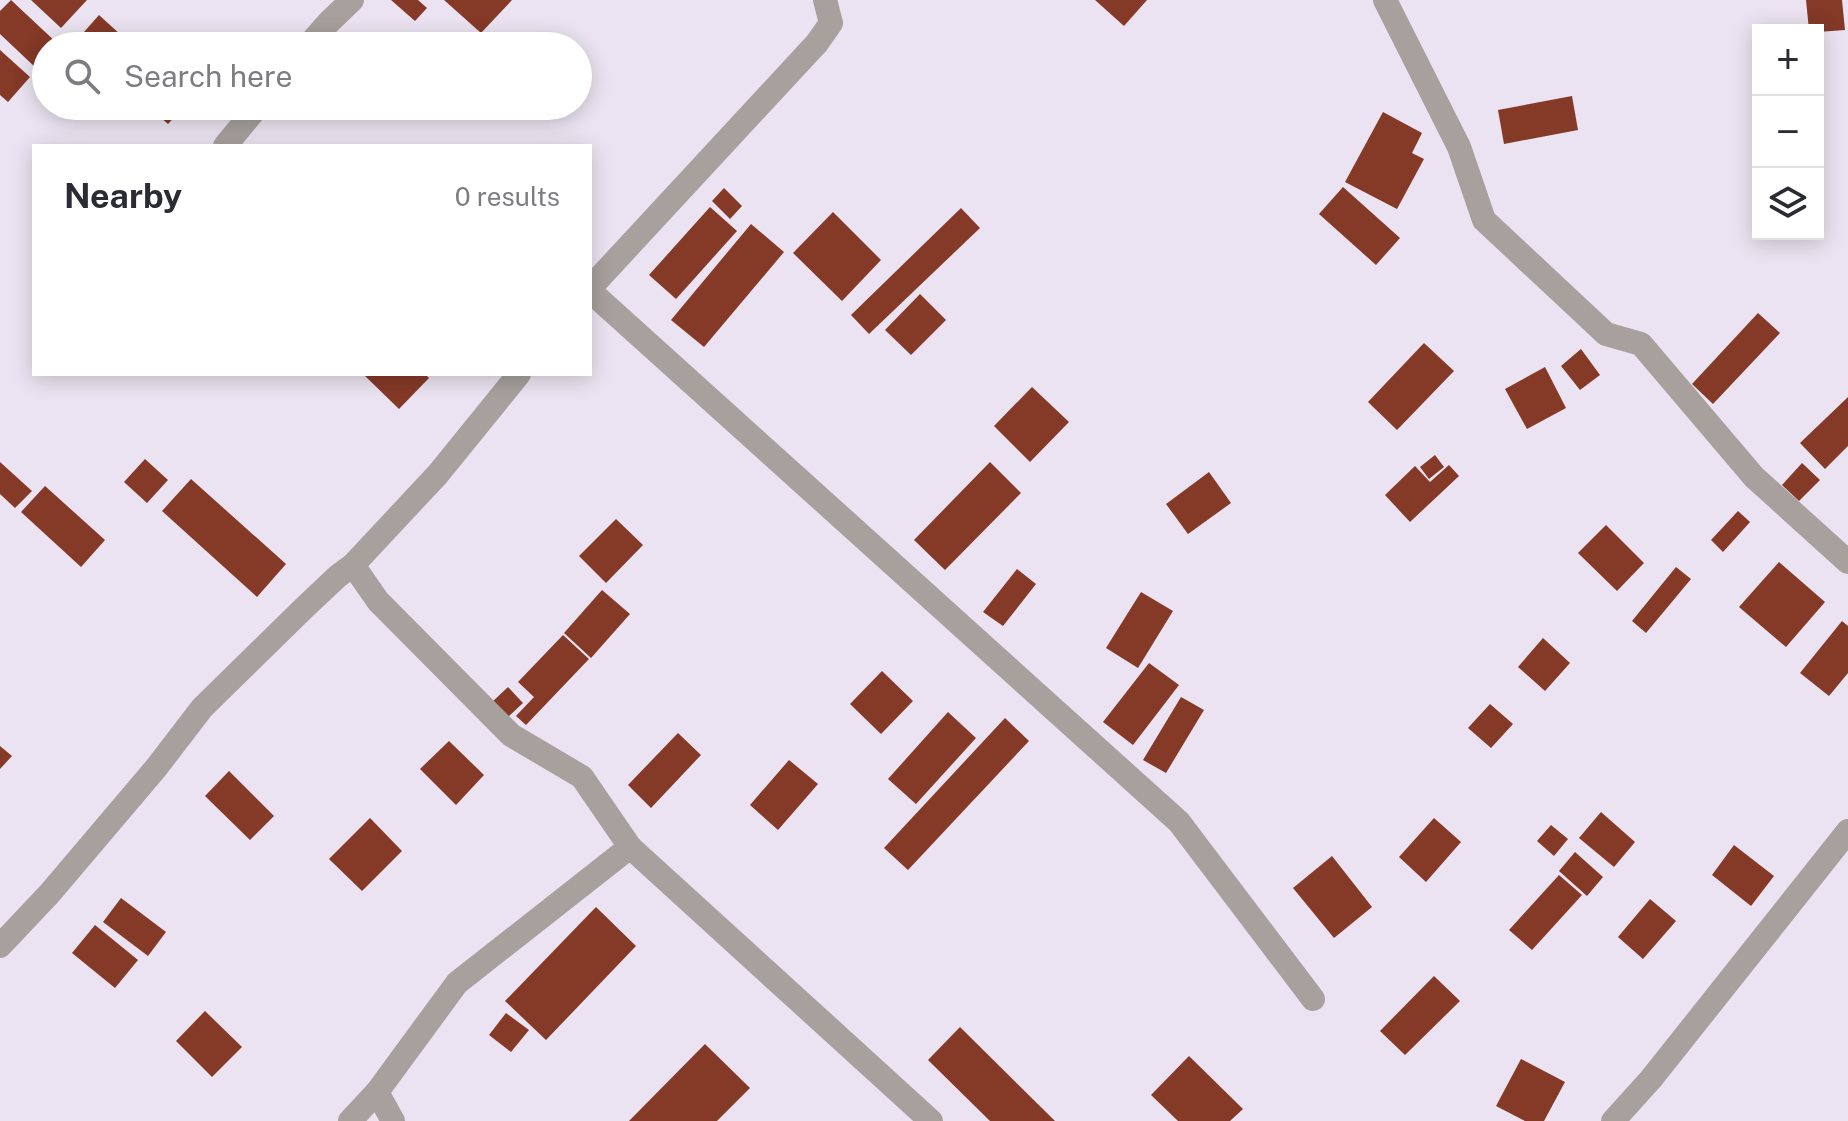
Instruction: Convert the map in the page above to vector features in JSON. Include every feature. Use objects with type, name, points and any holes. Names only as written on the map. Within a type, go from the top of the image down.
[{"type":"street","points":[[320,32],[352,0]]},
{"type":"street","points":[[592,288],[817,43],[831,23],[825,0]]},
{"type":"street","points":[[1385,0],[1459,147],[1484,220],[1606,334],[1641,344],[1754,477],[1848,562]]},
{"type":"street","points":[[227,144],[246,120]]},
{"type":"street","points":[[592,292],[1179,822],[1313,999]]},
{"type":"street","points":[[0,946],[50,893],[156,768],[202,708],[304,608],[353,565],[438,474],[517,376]]},
{"type":"street","points":[[353,565],[378,601],[511,735],[582,777],[630,847],[931,1121]]},
{"type":"street","points":[[1613,1121],[1651,1079],[1848,831]]},
{"type":"street","points":[[350,1121],[377,1092],[457,983],[630,847]]},
{"type":"street","points":[[377,1092],[393,1121]]},
{"type":"building","points":[[11,0],[45,32],[32,32],[32,64],[0,34],[0,11]]},
{"type":"building","points":[[31,0],[87,0],[61,28]]},
{"type":"building","points":[[391,0],[418,0],[427,8],[415,21]]},
{"type":"building","points":[[444,0],[512,0],[480,32]]},
{"type":"building","points":[[1095,0],[1147,0],[1124,26]]},
{"type":"building","points":[[1806,0],[1842,0],[1845,30],[1824,32],[1824,24],[1808,24]]},
{"type":"building","points":[[99,15],[118,32],[84,32]]},
{"type":"building","points":[[0,50],[30,77],[8,102],[0,95]]},
{"type":"building","points":[[1572,96],[1578,130],[1504,144],[1498,110]]},
{"type":"building","points":[[1383,112],[1422,133],[1412,153],[1424,159],[1397,209],[1345,182]]},
{"type":"building","points":[[1343,187],[1400,238],[1376,265],[1319,214]]},
{"type":"building","points":[[724,188],[742,206],[730,219],[712,201]]},
{"type":"building","points":[[710,207],[737,231],[676,299],[649,275]]},
{"type":"building","points":[[961,208],[980,228],[869,334],[851,315]]},
{"type":"building","points":[[833,212],[881,260],[842,301],[793,253]]},
{"type":"building","points":[[751,224],[784,252],[704,347],[671,320]]},
{"type":"building","points":[[920,294],[946,320],[911,355],[885,330]]},
{"type":"building","points":[[1758,313],[1780,333],[1713,404],[1692,384]]},
{"type":"building","points":[[1424,343],[1454,371],[1397,430],[1368,402]]},
{"type":"building","points":[[1581,349],[1600,375],[1580,390],[1561,366]]},
{"type":"building","points":[[1545,367],[1566,408],[1527,429],[1505,389]]},
{"type":"building","points":[[365,376],[427,376],[429,378],[399,409]]},
{"type":"building","points":[[1032,387],[1069,422],[1030,462],[994,426]]},
{"type":"building","points":[[1848,397],[1848,446],[1825,469],[1800,443]]},
{"type":"building","points":[[1435,455],[1444,467],[1429,479],[1420,467]]},
{"type":"building","points":[[145,459],[168,480],[147,503],[124,482]]},
{"type":"building","points":[[0,462],[32,491],[15,508],[0,494]]},
{"type":"building","points":[[990,462],[1021,493],[945,570],[914,540]]},
{"type":"building","points":[[1802,463],[1820,480],[1799,501],[1782,485]]},
{"type":"building","points":[[1449,465],[1459,476],[1410,522],[1385,495],[1415,466],[1430,482]]},
{"type":"building","points":[[1209,472],[1231,503],[1188,534],[1166,504]]},
{"type":"building","points":[[191,479],[286,564],[257,597],[162,511]]},
{"type":"building","points":[[45,486],[105,540],[81,567],[21,512]]},
{"type":"building","points":[[1738,511],[1750,522],[1723,552],[1711,540]]},
{"type":"building","points":[[616,519],[643,545],[606,583],[579,556]]},
{"type":"building","points":[[1606,525],[1644,563],[1617,591],[1578,553]]},
{"type":"building","points":[[1779,562],[1825,602],[1786,647],[1739,607]]},
{"type":"building","points":[[1676,567],[1691,579],[1646,633],[1632,621]]},
{"type":"building","points":[[1017,569],[1036,584],[1003,626],[983,612]]},
{"type":"building","points":[[602,590],[630,614],[591,658],[564,633]]},
{"type":"building","points":[[1141,592],[1173,611],[1138,668],[1106,648]]},
{"type":"building","points":[[1842,621],[1848,626],[1848,673],[1829,696],[1800,673]]},
{"type":"building","points":[[563,635],[589,659],[526,725],[516,716],[534,697],[518,682]]},
{"type":"building","points":[[1543,638],[1570,663],[1545,691],[1518,667]]},
{"type":"building","points":[[1149,663],[1179,685],[1133,745],[1103,722]]},
{"type":"building","points":[[882,671],[913,701],[881,734],[850,704]]},
{"type":"building","points":[[508,687],[523,703],[507,718],[491,703]]},
{"type":"building","points":[[1181,697],[1204,710],[1166,773],[1143,760]]},
{"type":"building","points":[[1490,704],[1513,724],[1491,748],[1468,728]]},
{"type":"building","points":[[948,712],[976,738],[916,804],[888,779]]},
{"type":"building","points":[[1005,718],[1029,741],[908,870],[884,848]]},
{"type":"building","points":[[678,733],[701,755],[651,808],[628,785]]},
{"type":"building","points":[[449,741],[484,775],[456,805],[420,769]]},
{"type":"building","points":[[0,746],[12,756],[0,769]]},
{"type":"building","points":[[789,760],[818,784],[778,830],[750,805]]},
{"type":"building","points":[[229,771],[274,816],[250,840],[205,796]]},
{"type":"building","points":[[1601,812],[1635,842],[1614,867],[1579,838]]},
{"type":"building","points":[[370,818],[402,851],[362,891],[329,859]]},
{"type":"building","points":[[1434,818],[1461,842],[1426,882],[1399,857]]},
{"type":"building","points":[[1551,825],[1568,839],[1554,856],[1537,841]]},
{"type":"building","points":[[1734,845],[1774,876],[1751,906],[1712,875]]},
{"type":"building","points":[[1575,852],[1603,877],[1587,896],[1559,871]]},
{"type":"building","points":[[1332,856],[1372,907],[1334,938],[1293,888]]},
{"type":"building","points":[[1559,875],[1582,895],[1532,950],[1509,930]]},
{"type":"building","points":[[121,898],[166,932],[148,956],[103,922]]},
{"type":"building","points":[[1650,899],[1676,921],[1643,959],[1618,937]]},
{"type":"building","points":[[596,907],[636,946],[546,1040],[505,1001]]},
{"type":"building","points":[[95,925],[138,960],[115,988],[72,953]]},
{"type":"building","points":[[1434,976],[1460,1001],[1405,1055],[1380,1031]]},
{"type":"building","points":[[205,1011],[242,1047],[212,1077],[176,1041]]},
{"type":"building","points":[[506,1013],[529,1030],[511,1052],[489,1035]]},
{"type":"building","points":[[960,1027],[1055,1121],[990,1121],[928,1060]]},
{"type":"building","points":[[705,1044],[750,1088],[717,1121],[629,1121]]},
{"type":"building","points":[[1189,1056],[1243,1109],[1230,1121],[1178,1121],[1151,1095]]},
{"type":"building","points":[[1521,1059],[1565,1082],[1544,1121],[1525,1121],[1496,1106]]}]
